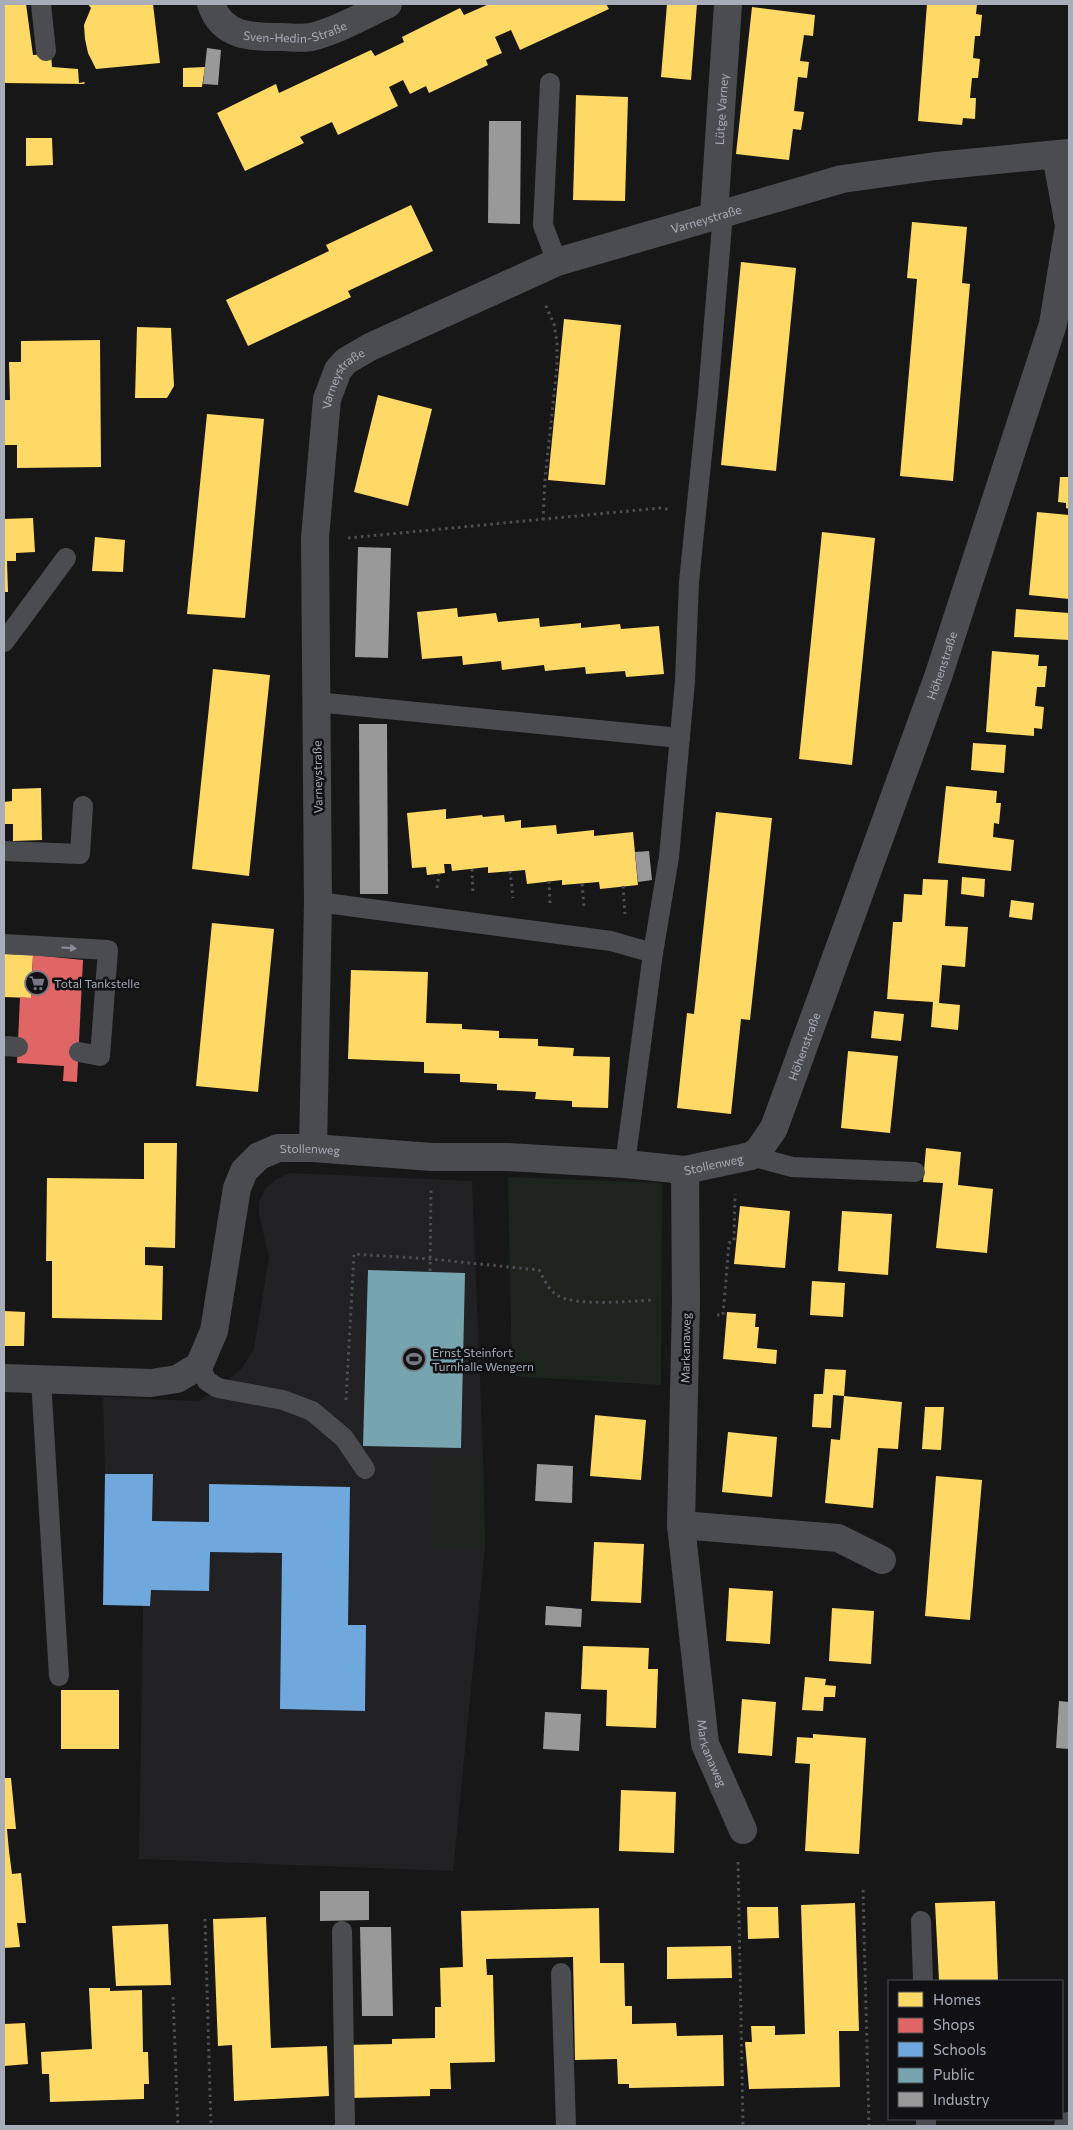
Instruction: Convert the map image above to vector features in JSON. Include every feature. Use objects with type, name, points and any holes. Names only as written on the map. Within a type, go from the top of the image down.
[{"type":"street","name":"Sven-Hedin-Straße","points":[[211,4],[214,12],[226,26],[241,35],[310,38],[388,4]]},
{"type":"street","name":"Lütge Varney","points":[[718,214],[728,4]]},
{"type":"street","name":"Varneystraße","points":[[313,1148],[318,902],[315,538],[327,399],[338,370],[346,361],[370,347],[557,262],[718,214],[842,179],[936,166],[1063,154]]},
{"type":"street","name":"Höhenstraße","points":[[740,1159],[759,1150],[774,1128],[938,676],[1053,324],[1069,226],[1063,154]]},
{"type":"street","name":"Stollenweg","points":[[198,1366],[214,1331],[237,1188],[244,1171],[259,1156],[278,1148],[313,1148],[432,1157],[508,1157],[625,1164],[685,1170],[740,1159]]},
{"type":"street","name":"Markanaweg","points":[[685,1170],[686,1307],[681,1525],[705,1744],[743,1830]]},
{"type":"street","points":[[4,1378],[151,1382],[177,1379],[198,1366]]},
{"type":"street","points":[[681,1525],[838,1538],[882,1560]]},
{"type":"lane","points":[[41,4],[46,51]]},
{"type":"lane","points":[[550,83],[543,225],[557,262]]},
{"type":"lane","points":[[625,1164],[653,953],[669,857],[685,681],[689,582],[718,214]]},
{"type":"lane","points":[[4,642],[66,558]]},
{"type":"lane","points":[[316,702],[680,738]]},
{"type":"lane","points":[[4,851],[80,854],[83,806]]},
{"type":"lane","points":[[318,902],[612,941],[653,953]]},
{"type":"lane","points":[[12,945],[108,950],[100,1056],[78,1052]]},
{"type":"lane","points":[[740,1159],[792,1167],[915,1172]]},
{"type":"lane","points":[[198,1366],[207,1381],[218,1388],[283,1400],[312,1411],[344,1438],[365,1468]]},
{"type":"lane","points":[[41,1380],[59,1676]]},
{"type":"lane","points":[[921,1921],[922,1980]]},
{"type":"lane","points":[[342,1931],[346,2126]]},
{"type":"lane","points":[[561,1973],[566,2126]]},
{"type":"path","points":[[531,274],[554,324],[557,342],[557,366],[545,480],[543,520]]},
{"type":"path","points":[[315,538],[352,538],[659,508],[696,512]]},
{"type":"path","points":[[430,1271],[432,1157]]},
{"type":"path","points":[[344,1438],[354,1254],[430,1259],[539,1270],[555,1295],[566,1300],[579,1302],[660,1300],[723,1315],[729,1243],[734,1241],[740,1159]]},
{"type":"path","points":[[743,1830],[738,1863],[743,2126]]},
{"type":"path","points":[[863,1890],[869,2126]]},
{"type":"path","points":[[205,1919],[210,2126]]},
{"type":"path","points":[[173,1997],[178,2126]]},
{"type":"shaded area","points":[[290,1173],[472,1181],[485,1547],[453,1871],[139,1859],[143,1606],[103,1605],[105,1474],[103,1397],[199,1401],[242,1368],[254,1349],[269,1257],[259,1215],[259,1202],[265,1189],[276,1179]]},
{"type":"shaded area","points":[[508,1177],[662,1183],[661,1385],[512,1376]]},
{"type":"shaded area","points":[[483,1456],[485,1547],[432,1548],[430,1457]]},
{"type":"building: Homes","points":[[26,4],[33,55],[51,54],[52,67],[78,69],[79,83],[85,82],[84,84],[4,83],[4,5]]},
{"type":"building: Homes","points":[[88,4],[153,4],[160,63],[96,69],[88,53],[85,39],[84,25],[91,8]]},
{"type":"building: Homes","points":[[489,4],[606,4],[609,9],[520,50],[511,30],[495,37],[502,53],[486,60],[488,65],[429,93],[426,86],[410,94],[403,80],[389,87],[398,106],[338,135],[332,122],[300,137],[304,143],[245,171],[217,113],[276,84],[279,93],[371,50],[375,56],[404,42],[402,37],[460,8],[464,15]]},
{"type":"building: Homes","points":[[667,4],[697,4],[691,80],[661,77]]},
{"type":"building: Homes","points":[[927,4],[977,4],[976,14],[982,15],[980,36],[975,36],[973,58],[980,59],[978,78],[972,78],[970,98],[976,98],[975,119],[963,118],[962,125],[918,121]]},
{"type":"building: Homes","points":[[752,7],[815,15],[813,36],[804,35],[800,61],[809,62],[807,78],[798,77],[794,111],[804,112],[801,130],[793,129],[789,160],[736,154]]},
{"type":"building: Homes","points":[[205,67],[202,87],[183,87],[183,68]]},
{"type":"building: Homes","points":[[576,95],[628,97],[625,201],[573,200]]},
{"type":"building: Homes","points":[[26,138],[52,138],[53,165],[26,166]]},
{"type":"building: Homes","points":[[411,205],[433,251],[348,291],[351,297],[248,346],[226,300],[329,251],[326,245]]},
{"type":"building: Homes","points":[[912,222],[967,227],[962,283],[970,284],[953,481],[900,476],[917,279],[907,278]]},
{"type":"building: Homes","points":[[741,262],[796,268],[776,471],[721,465]]},
{"type":"building: Homes","points":[[564,319],[621,325],[605,485],[548,480]]},
{"type":"building: Homes","points":[[137,327],[171,328],[174,386],[167,398],[135,398]]},
{"type":"building: Homes","points":[[100,340],[101,467],[17,468],[17,445],[4,445],[4,400],[10,400],[9,362],[21,362],[21,341]]},
{"type":"building: Homes","points":[[378,395],[432,409],[408,506],[354,492]]},
{"type":"building: Homes","points":[[207,414],[264,419],[245,618],[187,614]]},
{"type":"building: Homes","points":[[1060,477],[1069,477],[1069,509],[1066,508],[1066,503],[1058,502]]},
{"type":"building: Homes","points":[[1037,512],[1069,515],[1069,599],[1029,595]]},
{"type":"building: Homes","points":[[33,518],[35,552],[16,553],[16,561],[7,561],[8,592],[4,592],[4,519]]},
{"type":"building: Homes","points":[[822,532],[875,538],[852,765],[799,759]]},
{"type":"building: Homes","points":[[95,537],[125,540],[123,572],[92,571]]},
{"type":"building: Homes","points":[[457,608],[458,617],[496,613],[498,622],[539,618],[540,627],[581,623],[581,628],[620,624],[621,629],[659,626],[664,674],[626,677],[625,671],[586,674],[585,667],[545,671],[544,665],[502,670],[501,661],[463,665],[462,656],[422,659],[417,612]]},
{"type":"building: Homes","points":[[1016,609],[1069,613],[1069,640],[1014,637]]},
{"type":"building: Homes","points":[[992,651],[1039,655],[1038,666],[1047,666],[1045,687],[1037,687],[1035,706],[1044,707],[1042,729],[1034,728],[1034,736],[986,732]]},
{"type":"building: Homes","points":[[213,669],[270,675],[249,876],[192,869]]},
{"type":"building: Homes","points":[[973,743],[1006,745],[1004,773],[971,770]]},
{"type":"building: Homes","points":[[946,786],[997,791],[996,803],[1001,803],[999,824],[994,823],[993,837],[1014,840],[1011,871],[938,863]]},
{"type":"building: Homes","points":[[41,788],[42,840],[13,841],[13,824],[4,824],[4,802],[12,801],[12,789]]},
{"type":"building: Homes","points":[[446,809],[446,819],[482,815],[483,817],[504,815],[505,822],[521,820],[521,828],[556,825],[557,834],[594,830],[594,836],[633,832],[638,885],[600,889],[599,882],[562,885],[562,880],[527,884],[525,870],[488,873],[488,867],[452,871],[451,864],[444,864],[445,873],[427,875],[426,867],[412,868],[407,813]]},
{"type":"building: Homes","points":[[716,812],[772,818],[750,1020],[741,1019],[731,1114],[677,1108],[687,1013],[694,1014]]},
{"type":"building: Homes","points":[[962,877],[985,879],[984,897],[961,894]]},
{"type":"building: Homes","points":[[923,879],[948,880],[945,926],[968,927],[965,967],[942,965],[939,1003],[960,1005],[958,1030],[931,1027],[933,1002],[887,999],[893,922],[902,922],[904,894],[922,895]]},
{"type":"building: Homes","points":[[1011,900],[1034,903],[1032,920],[1009,917]]},
{"type":"building: Homes","points":[[212,923],[274,929],[258,1092],[196,1086]]},
{"type":"building: Homes","points":[[4,954],[33,955],[31,998],[4,997]]},
{"type":"building: Homes","points":[[351,970],[428,972],[426,1023],[462,1024],[462,1029],[499,1031],[499,1038],[538,1039],[538,1046],[574,1048],[573,1056],[610,1057],[608,1108],[572,1107],[572,1101],[535,1099],[536,1092],[497,1090],[497,1084],[460,1082],[460,1074],[424,1073],[424,1062],[348,1059]]},
{"type":"building: Homes","points":[[874,1011],[904,1014],[901,1041],[871,1038]]},
{"type":"building: Homes","points":[[848,1051],[898,1056],[890,1133],[841,1128]]},
{"type":"building: Homes","points":[[144,1143],[177,1143],[175,1248],[145,1247],[145,1265],[163,1266],[162,1320],[52,1318],[52,1261],[46,1261],[47,1178],[144,1179]]},
{"type":"building: Homes","points":[[926,1148],[961,1152],[958,1185],[993,1189],[987,1253],[936,1248],[943,1183],[923,1182]]},
{"type":"building: Homes","points":[[740,1206],[790,1211],[785,1268],[734,1264]]},
{"type":"building: Homes","points":[[842,1211],[892,1214],[888,1275],[838,1271]]},
{"type":"building: Homes","points":[[812,1281],[845,1283],[843,1317],[810,1315]]},
{"type":"building: Homes","points":[[4,1311],[25,1312],[24,1346],[4,1346]]},
{"type":"building: Homes","points":[[727,1312],[756,1314],[755,1327],[759,1327],[757,1348],[777,1350],[776,1364],[723,1359]]},
{"type":"building: Homes","points":[[825,1369],[846,1370],[844,1396],[833,1395],[831,1428],[812,1427],[814,1394],[823,1394]]},
{"type":"building: Homes","points":[[844,1396],[902,1402],[898,1449],[878,1448],[873,1508],[825,1503],[831,1439],[840,1440]]},
{"type":"building: Homes","points":[[925,1407],[944,1407],[941,1450],[922,1449]]},
{"type":"building: Homes","points":[[595,1415],[646,1420],[641,1480],[590,1476]]},
{"type":"building: Homes","points":[[728,1432],[777,1437],[772,1497],[722,1492]]},
{"type":"building: Homes","points":[[936,1476],[982,1480],[970,1620],[925,1616]]},
{"type":"building: Homes","points":[[594,1542],[644,1544],[641,1603],[591,1601]]},
{"type":"building: Homes","points":[[729,1588],[773,1591],[770,1644],[726,1641]]},
{"type":"building: Homes","points":[[832,1608],[874,1611],[871,1664],[829,1661]]},
{"type":"building: Homes","points":[[583,1646],[649,1648],[648,1669],[658,1669],[656,1728],[606,1726],[607,1690],[581,1689]]},
{"type":"building: Homes","points":[[805,1677],[826,1679],[825,1685],[836,1686],[835,1697],[824,1697],[823,1711],[802,1710]]},
{"type":"building: Homes","points":[[61,1690],[119,1690],[119,1749],[61,1749]]},
{"type":"building: Homes","points":[[742,1699],[776,1702],[772,1756],[738,1753]]},
{"type":"building: Homes","points":[[813,1734],[866,1738],[859,1854],[805,1851],[810,1764],[795,1763],[797,1737],[813,1738]]},
{"type":"building: Homes","points":[[4,1778],[11,1778],[16,1829],[7,1829],[9,1851],[12,1874],[21,1873],[26,1923],[17,1923],[20,1947],[4,1948]]},
{"type":"building: Homes","points":[[621,1790],[676,1792],[674,1853],[619,1851]]},
{"type":"building: Homes","points":[[995,1901],[998,1980],[939,1980],[935,1903]]},
{"type":"building: Homes","points":[[855,1903],[859,2031],[839,2031],[840,2087],[749,2089],[745,2042],[752,2042],[751,2026],[775,2026],[775,2035],[805,2034],[801,1905]]},
{"type":"building: Homes","points":[[747,1907],[778,1907],[779,1938],[748,1939]]},
{"type":"building: Homes","points":[[599,1908],[600,1963],[624,1963],[625,2006],[632,2006],[632,2024],[676,2023],[677,2036],[723,2035],[724,2086],[629,2088],[629,2084],[618,2084],[617,2059],[575,2060],[573,1957],[486,1959],[487,1975],[493,1975],[495,2062],[450,2063],[451,2089],[430,2089],[430,2096],[350,2098],[345,2045],[392,2044],[392,2039],[435,2038],[435,2007],[441,2007],[440,1968],[463,1967],[461,1911]]},
{"type":"building: Homes","points":[[266,1917],[271,2048],[327,2046],[329,2096],[234,2101],[232,2045],[218,2046],[213,1919]]},
{"type":"building: Homes","points":[[168,1924],[171,1985],[116,1986],[112,1926]]},
{"type":"building: Homes","points":[[731,1946],[732,1978],[667,1979],[667,1947]]},
{"type":"building: Homes","points":[[89,1988],[110,1988],[110,1991],[142,1990],[143,2052],[148,2052],[149,2084],[144,2084],[144,2099],[50,2102],[49,2074],[42,2074],[41,2052],[92,2049]]},
{"type":"building: Homes","points":[[25,2023],[28,2064],[4,2066],[4,2024]]},
{"type":"building: Shops","points":[[33,955],[83,960],[77,1082],[63,1081],[64,1066],[17,1063],[20,997],[31,998]]},
{"type":"building: Schools","points":[[105,1474],[153,1474],[152,1521],[209,1522],[209,1484],[350,1487],[348,1625],[366,1625],[365,1711],[280,1709],[282,1553],[210,1552],[209,1591],[151,1590],[150,1606],[103,1605]]},
{"type":"building: Public","name":"Ernst Steinfort Turnhalle Wengern","points":[[368,1270],[465,1273],[461,1448],[363,1446]]},
{"type":"building: Industry","points":[[207,48],[221,50],[218,85],[203,84]]},
{"type":"building: Industry","points":[[489,121],[521,121],[520,224],[488,223]]},
{"type":"building: Industry","points":[[358,547],[391,548],[388,658],[355,657]]},
{"type":"building: Industry","points":[[359,724],[387,724],[388,894],[360,894]]},
{"type":"building: Industry","points":[[649,851],[652,880],[638,882],[635,852]]},
{"type":"building: Industry","points":[[537,1464],[573,1466],[572,1503],[535,1501]]},
{"type":"building: Industry","points":[[546,1606],[582,1609],[581,1627],[545,1625]]},
{"type":"building: Industry","points":[[1059,1701],[1069,1702],[1069,1749],[1056,1748]]},
{"type":"building: Industry","points":[[545,1712],[581,1714],[579,1751],[543,1749]]},
{"type":"building: Industry","points":[[320,1891],[369,1891],[369,1920],[320,1921]]},
{"type":"building: Industry","points":[[360,1927],[391,1927],[393,2016],[362,2016]]},
{"type":"place","name":"Total Tankstelle","points":[[37,983]]},
{"type":"place","name":"Ernst Steinfort Turnhalle Wengern","points":[[414,1359]]}]
